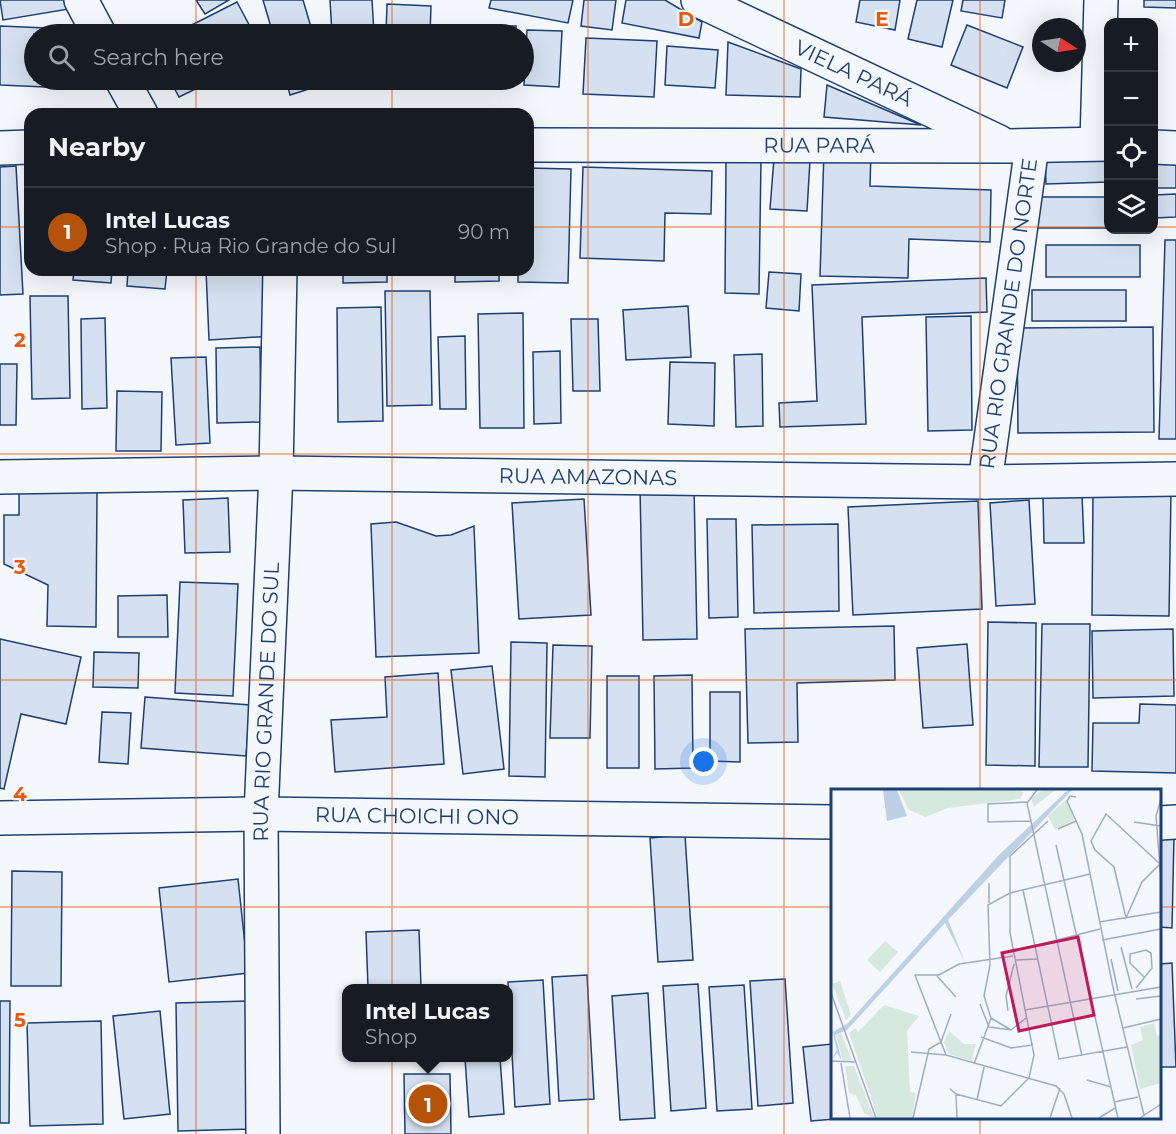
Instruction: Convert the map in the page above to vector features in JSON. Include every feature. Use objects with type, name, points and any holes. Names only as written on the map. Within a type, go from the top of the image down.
[{"type":"street","points":[[81,0],[94,24]]},
{"type":"street","name":"VIELA PARÁ","points":[[698,0],[1020,146]]},
{"type":"street","points":[[1101,0],[1103,143]]},
{"type":"street","points":[[128,90],[138,108]]},
{"type":"street","name":"RUA PARÁ","points":[[534,145],[1020,146],[1103,143]]},
{"type":"street","name":"RUA RIO GRANDE DO NORTE","points":[[985,482],[1020,146]]},
{"type":"street","points":[[0,148],[24,147]]},
{"type":"street","points":[[1158,147],[1176,148]]},
{"type":"street","name":"RUA RIO GRANDE DO SUL","points":[[263,1134],[261,814],[276,473],[280,276]]},
{"type":"street","name":"RUA AMAZONAS","points":[[0,477],[276,473],[985,482],[1176,479]]},
{"type":"street","name":"RUA CHOICHI ONO","points":[[0,818],[261,814],[831,822]]},
{"type":"street","points":[[1161,823],[1176,822]]},
{"type":"building","points":[[0,0],[67,0],[69,9],[3,20]]},
{"type":"building","points":[[196,0],[229,0],[205,14]]},
{"type":"building","points":[[263,0],[303,0],[310,24],[270,24]]},
{"type":"building","points":[[330,0],[372,0],[373,24],[331,24]]},
{"type":"building","points":[[491,0],[573,0],[568,23],[489,8]]},
{"type":"building","points":[[584,0],[616,0],[612,30],[581,26]]},
{"type":"building","points":[[626,0],[665,0],[702,22],[699,38],[622,23]]},
{"type":"building","points":[[860,0],[900,0],[895,30],[856,22]]},
{"type":"building","points":[[917,0],[953,0],[942,47],[908,39]]},
{"type":"building","points":[[963,0],[1005,0],[1002,18],[961,11]]},
{"type":"building","points":[[1144,0],[1176,0],[1176,8],[1144,7]]},
{"type":"building","points":[[237,2],[249,24],[194,24]]},
{"type":"building","points":[[387,4],[431,6],[430,24],[386,24]]},
{"type":"building","points":[[967,25],[1023,47],[1007,88],[951,65]]},
{"type":"building","points":[[0,26],[24,27],[24,86],[0,85]]},
{"type":"building","points":[[534,30],[562,31],[559,87],[534,86]]},
{"type":"building","points":[[586,38],[657,41],[654,97],[583,94]]},
{"type":"building","points":[[728,42],[801,69],[800,97],[726,95]]},
{"type":"building","points":[[667,46],[718,50],[715,88],[665,85]]},
{"type":"building","points":[[827,85],[921,125],[824,117]]},
{"type":"building","points":[[175,90],[193,90],[179,97]]},
{"type":"building","points":[[289,90],[306,90],[290,95]]},
{"type":"building","points":[[824,151],[871,152],[870,186],[991,190],[990,242],[909,239],[908,278],[820,276]]},
{"type":"building","points":[[1104,153],[1104,182],[1046,184],[1045,155]]},
{"type":"building","points":[[1158,156],[1176,156],[1176,188],[1158,188]]},
{"type":"building","points":[[774,158],[810,160],[807,211],[770,209]]},
{"type":"building","points":[[726,159],[761,159],[759,294],[725,293]]},
{"type":"building","points":[[16,166],[23,294],[0,295],[0,167]]},
{"type":"building","points":[[583,167],[712,171],[711,214],[665,213],[664,261],[580,258]]},
{"type":"building","points":[[534,168],[571,169],[568,283],[518,282],[518,276],[534,276]]},
{"type":"building","points":[[1176,194],[1176,217],[1158,218],[1158,195]]},
{"type":"building","points":[[1034,197],[1104,197],[1104,228],[1034,228]]},
{"type":"building","points":[[1165,240],[1176,240],[1176,439],[1159,439]]},
{"type":"building","points":[[1046,245],[1140,245],[1140,277],[1046,277]]},
{"type":"building","points":[[769,272],[801,274],[799,311],[766,308]]},
{"type":"building","points":[[73,276],[112,276],[111,283],[73,280]]},
{"type":"building","points":[[128,276],[166,276],[165,289],[127,286]]},
{"type":"building","points":[[206,276],[269,276],[273,336],[209,340]]},
{"type":"building","points":[[343,276],[387,276],[387,282],[343,283]]},
{"type":"building","points":[[455,276],[499,276],[499,281],[455,282]]},
{"type":"building","points":[[986,278],[987,312],[862,317],[866,424],[780,427],[779,403],[817,401],[812,285]]},
{"type":"building","points":[[1032,290],[1126,290],[1126,321],[1032,321]]},
{"type":"building","points":[[385,291],[430,291],[432,405],[387,406]]},
{"type":"building","points":[[30,296],[68,296],[70,398],[32,399]]},
{"type":"building","points":[[688,306],[691,357],[626,360],[623,310]]},
{"type":"building","points":[[381,307],[383,421],[338,422],[337,308]]},
{"type":"building","points":[[523,313],[524,428],[480,428],[478,314]]},
{"type":"building","points":[[971,316],[972,430],[928,431],[926,317]]},
{"type":"building","points":[[105,318],[107,408],[82,409],[81,319]]},
{"type":"building","points":[[571,319],[598,319],[600,391],[573,391]]},
{"type":"building","points":[[1153,327],[1154,432],[1018,433],[1017,328]]},
{"type":"building","points":[[465,336],[466,409],[440,409],[438,337]]},
{"type":"building","points":[[260,347],[261,422],[217,423],[216,348]]},
{"type":"building","points":[[560,351],[561,423],[534,424],[533,352]]},
{"type":"building","points":[[762,354],[763,426],[736,427],[734,355]]},
{"type":"building","points":[[206,357],[210,443],[176,445],[171,358]]},
{"type":"building","points":[[670,362],[715,363],[714,426],[668,424]]},
{"type":"building","points":[[0,364],[17,364],[16,425],[0,425]]},
{"type":"building","points":[[117,391],[162,392],[161,451],[116,451]]},
{"type":"building","points":[[694,486],[697,639],[643,640],[640,487]]},
{"type":"building","points":[[19,490],[97,491],[96,627],[47,626],[48,585],[4,564],[4,515],[19,515]]},
{"type":"building","points":[[1093,490],[1171,491],[1169,616],[1092,615]]},
{"type":"building","points":[[1082,495],[1084,543],[1044,543],[1043,497]]},
{"type":"building","points":[[228,498],[230,552],[185,553],[183,500]]},
{"type":"building","points":[[584,499],[591,615],[519,619],[512,503]]},
{"type":"building","points":[[1029,500],[1035,604],[996,606],[990,503]]},
{"type":"building","points":[[978,501],[982,609],[853,615],[848,507]]},
{"type":"building","points":[[707,519],[736,519],[738,617],[709,618]]},
{"type":"building","points":[[396,522],[436,536],[451,535],[474,526],[479,653],[376,657],[371,524]]},
{"type":"building","points":[[838,524],[839,611],[754,613],[752,525]]},
{"type":"building","points":[[180,582],[238,584],[233,696],[175,693]]},
{"type":"building","points":[[167,595],[168,637],[118,637],[118,596]]},
{"type":"building","points":[[988,622],[1036,623],[1035,766],[986,765]]},
{"type":"building","points":[[1042,624],[1090,624],[1088,767],[1039,767]]},
{"type":"building","points":[[894,626],[895,680],[797,683],[798,742],[748,743],[745,629]]},
{"type":"building","points":[[1173,629],[1174,696],[1093,698],[1092,631]]},
{"type":"building","points":[[0,639],[81,657],[66,724],[21,714],[4,789],[0,788]]},
{"type":"building","points":[[511,642],[547,643],[545,777],[509,776]]},
{"type":"building","points":[[967,644],[973,725],[923,728],[917,648]]},
{"type":"building","points":[[553,645],[592,646],[590,738],[550,738]]},
{"type":"building","points":[[94,652],[139,653],[138,688],[93,687]]},
{"type":"building","points":[[492,666],[504,769],[463,774],[451,670]]},
{"type":"building","points":[[438,673],[444,764],[335,772],[331,720],[387,717],[385,677]]},
{"type":"building","points":[[692,675],[693,768],[655,769],[654,676]]},
{"type":"building","points":[[607,676],[639,676],[639,768],[607,768]]},
{"type":"building","points":[[710,692],[740,692],[740,762],[710,761]]},
{"type":"building","points":[[145,697],[250,705],[246,756],[141,748]]},
{"type":"building","points":[[1140,704],[1176,705],[1176,773],[1092,771],[1093,723],[1139,723]]},
{"type":"building","points":[[102,712],[131,713],[128,764],[99,762]]},
{"type":"building","points":[[685,835],[693,960],[658,962],[650,838]]},
{"type":"building","points":[[1161,836],[1174,836],[1172,928],[1161,927]]},
{"type":"building","points":[[12,871],[62,872],[61,986],[11,986]]},
{"type":"building","points":[[238,879],[248,973],[169,982],[159,888]]},
{"type":"building","points":[[419,930],[421,984],[368,984],[366,932]]},
{"type":"building","points":[[1172,963],[1176,1067],[1161,1067],[1161,964]]},
{"type":"building","points":[[587,975],[594,1099],[559,1101],[552,977]]},
{"type":"building","points":[[785,979],[793,1103],[758,1106],[750,981]]},
{"type":"building","points":[[543,980],[550,1104],[515,1107],[513,984],[508,984],[508,982]]},
{"type":"building","points":[[698,984],[706,1108],[671,1111],[663,986]]},
{"type":"building","points":[[744,985],[752,1109],[717,1111],[709,987]]},
{"type":"building","points":[[648,993],[655,1118],[620,1120],[612,996]]},
{"type":"building","points":[[0,1001],[10,1001],[9,1123],[0,1123]]},
{"type":"building","points":[[248,1001],[251,1129],[178,1131],[176,1003]]},
{"type":"building","points":[[160,1011],[170,1114],[124,1119],[113,1016]]},
{"type":"building","points":[[101,1021],[103,1124],[30,1126],[27,1023]]},
{"type":"building","points":[[831,1044],[831,1119],[835,1119],[811,1121],[803,1047]]},
{"type":"building","points":[[465,1062],[500,1062],[504,1114],[469,1117]]},
{"type":"building","points":[[404,1074],[450,1074],[451,1134],[405,1134]]},
{"type":"place","name":"Intel Lucas","points":[[428,1104]]}]
